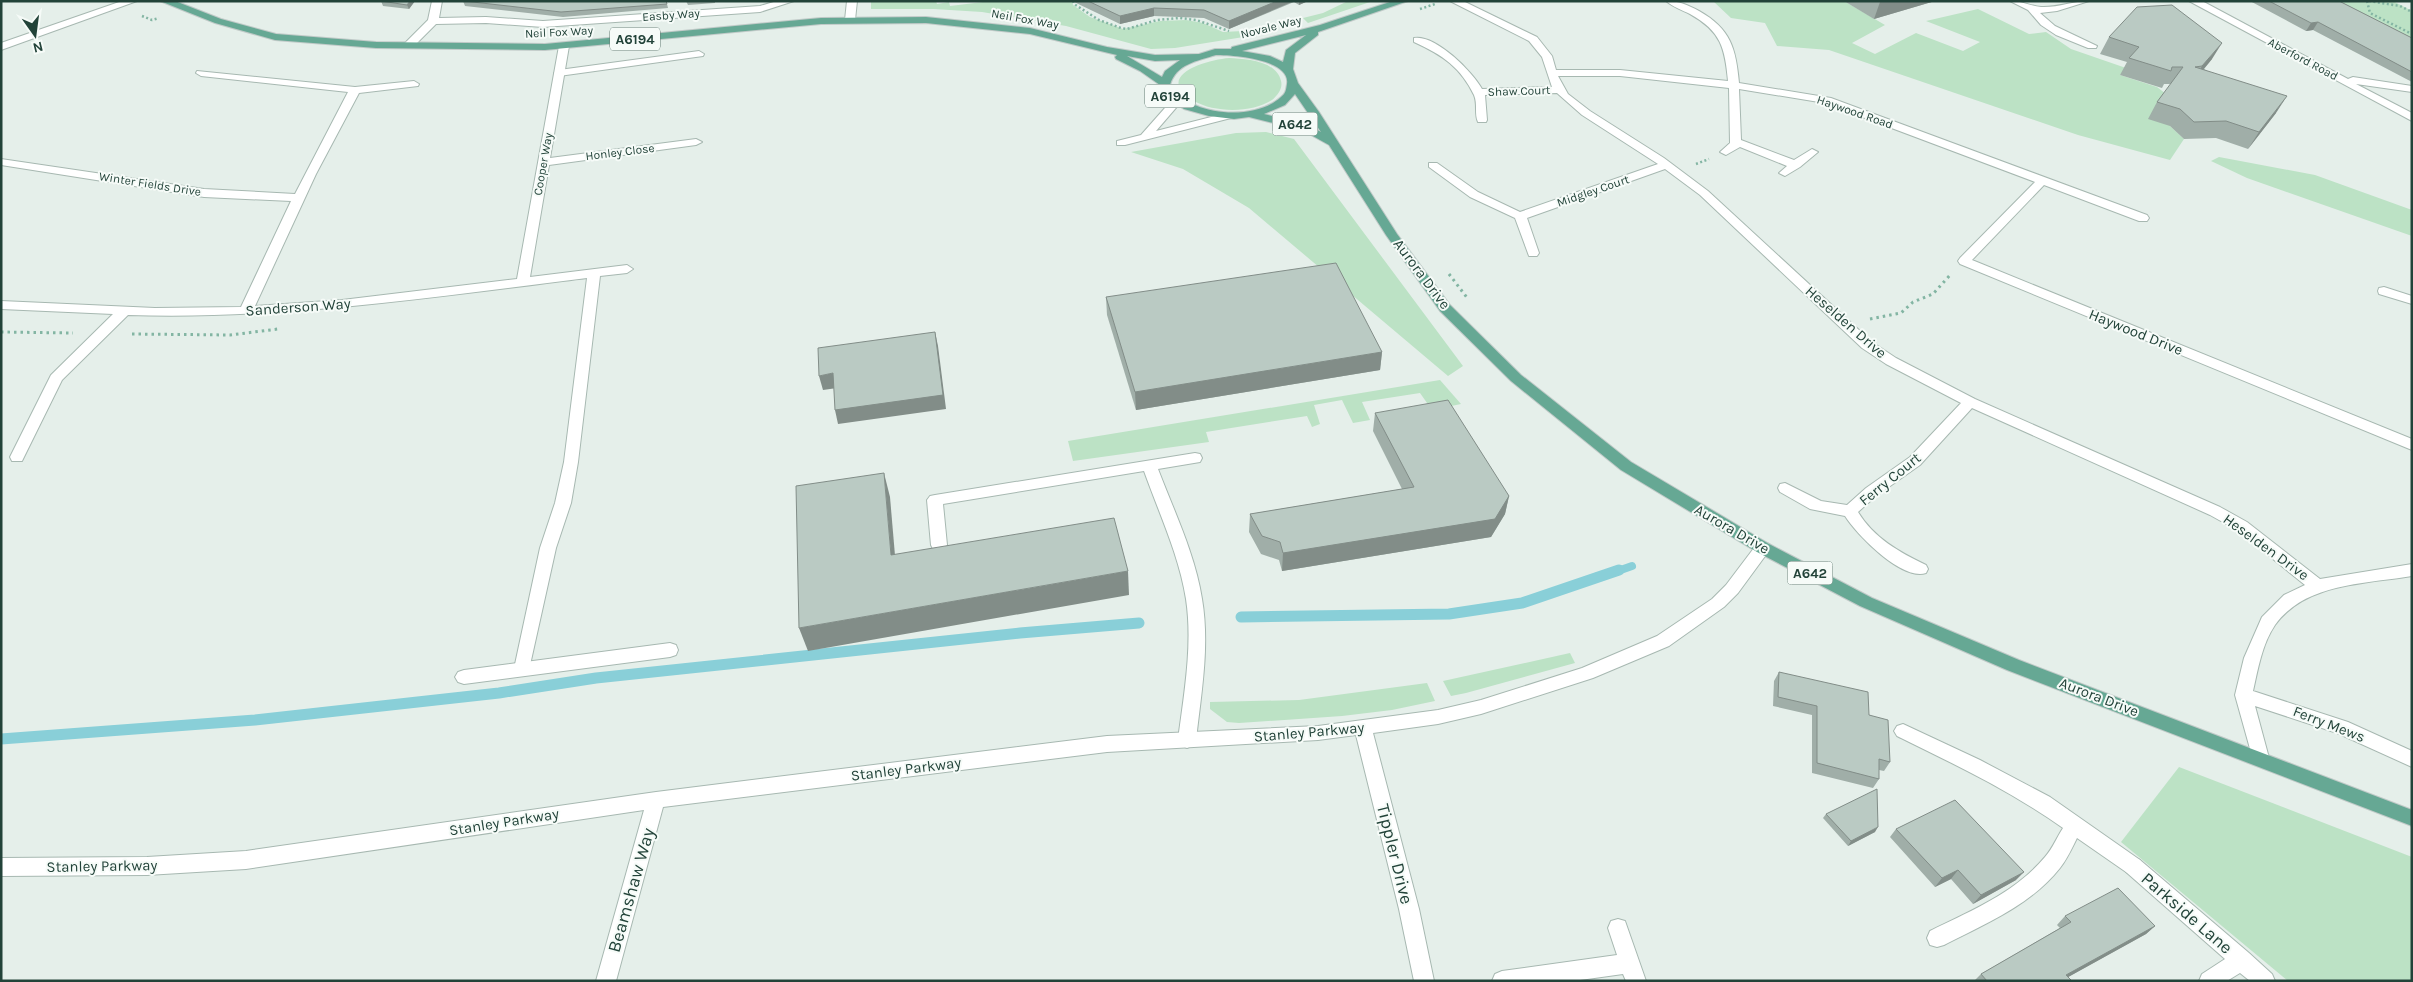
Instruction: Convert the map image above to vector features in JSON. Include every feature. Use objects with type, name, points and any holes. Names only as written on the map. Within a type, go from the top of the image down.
[{"type":"main road","name":"Neil Fox Way","points":[[165,1],[218,21],[275,37],[329,42],[408,46],[564,46],[780,25],[850,20],[926,20],[1030,31],[1108,50],[1155,58],[1196,56]]},
{"type":"main road","name":"Novale Way","points":[[1224,52],[1324,27],[1403,1]]},
{"type":"main road","name":"Novale Way","points":[[1287,71],[1290,52],[1324,27]]},
{"type":"main road","name":"Neil Fox Way","points":[[1108,50],[1144,69],[1165,84]]},
{"type":"main road","name":"A6194","points":[[1287,71],[1273,61],[1256,55],[1224,52],[1196,56],[1174,67],[1168,74],[1165,84],[1170,96],[1176,102],[1199,112],[1227,116],[1251,114],[1278,105],[1287,98],[1293,84]]},
{"type":"main road","name":"Aurora Drive","points":[[1287,71],[1293,84],[1314,112],[1392,235],[1445,308],[1516,378],[1626,466],[1763,548],[1866,602],[2013,665],[2260,758],[2412,818]]},
{"type":"main road","name":"Aurora Drive","points":[[1251,114],[1306,128],[1335,146]]},
{"type":"street","points":[[38,34],[53,25],[112,1]]},
{"type":"street","points":[[1,47],[132,1]]},
{"type":"street","points":[[408,46],[433,21],[437,1]]},
{"type":"street","name":"Easby Way","points":[[433,21],[486,20],[543,24],[760,9],[789,1]]},
{"type":"street","points":[[850,20],[852,1]]},
{"type":"street","name":"Heselden Drive","points":[[1455,1],[1532,39],[1547,56],[1560,90],[1586,113],[1671,168],[1722,209],[1867,345],[1891,362],[1970,402],[2215,511],[2242,526],[2317,586]]},
{"type":"street","points":[[1670,1],[1708,21],[1724,35],[1729,51],[1734,85],[1736,144],[1726,152]]},
{"type":"street","points":[[2015,1],[2033,10],[2042,12],[2084,1]]},
{"type":"street","name":"Aberford Road","points":[[2194,1],[2412,118]]},
{"type":"street","points":[[2033,10],[2038,18],[2057,31],[2092,46]]},
{"type":"street","name":"Shaw Court","points":[[1418,40],[1440,50],[1454,61],[1472,81],[1481,99],[1482,120]]},
{"type":"street","name":"Cooper Way","points":[[523,282],[564,46]]},
{"type":"street","points":[[559,73],[699,54]]},
{"type":"street","points":[[201,73],[355,90],[414,84]]},
{"type":"street","name":"Haywood Road","points":[[1552,73],[1620,73],[1734,85],[1828,100],[2143,218]]},
{"type":"street","points":[[2334,76],[2374,85],[2412,90]]},
{"type":"street","points":[[246,311],[299,198],[355,90]]},
{"type":"street","name":"Shaw Court","points":[[1477,92],[1560,90]]},
{"type":"street","points":[[2395,109],[2400,98],[2412,90]]},
{"type":"street","points":[[1146,135],[1176,102]]},
{"type":"street","points":[[1121,143],[1146,135],[1227,116]]},
{"type":"street","points":[[1735,141],[1796,165]]},
{"type":"street","name":"Honley Close","points":[[544,162],[696,142]]},
{"type":"street","points":[[1785,173],[1812,152]]},
{"type":"street","name":"Winter Fields Drive","points":[[1,162],[204,193],[299,198]]},
{"type":"street","points":[[1433,165],[1473,195],[1494,207],[1520,216],[1533,253]]},
{"type":"street","name":"Midgley Court","points":[[1520,216],[1671,168]]},
{"type":"street","points":[[1964,262],[2042,181]]},
{"type":"street","name":"Haywood Drive","points":[[1964,262],[2412,445]]},
{"type":"street","name":"Sanderson Way","points":[[1,304],[125,310],[246,311],[351,303],[627,268]]},
{"type":"street","points":[[522,669],[548,548],[566,487],[594,273]]},
{"type":"street","points":[[2384,291],[2412,300]]},
{"type":"street","points":[[17,457],[56,378],[125,310]]},
{"type":"street","name":"Ferry Court","points":[[1785,488],[1812,506],[1830,511],[1850,512],[1871,492],[1915,461],[1970,402]]},
{"type":"street","points":[[939,545],[935,500],[1195,458]]},
{"type":"street","points":[[1149,466],[1188,574],[1196,613],[1193,696],[1187,740]]},
{"type":"street","name":"Ferry Court","points":[[1850,512],[1875,543],[1888,553],[1920,569]]},
{"type":"street","name":"Stanley Parkway","points":[[1,867],[147,866],[246,860],[656,800],[1107,744],[1318,733],[1429,718],[1481,707],[1588,673],[1663,641],[1718,603],[1732,589],[1763,548]]},
{"type":"street","points":[[2260,758],[2244,695],[2252,658],[2268,622],[2290,599],[2317,586],[2412,570]]},
{"type":"street","points":[[464,677],[670,650]]},
{"type":"street","name":"Ferry Mews","points":[[2244,695],[2342,727],[2412,759]]},
{"type":"street","name":"Tippler Drive","points":[[1363,728],[1409,909],[1424,981]]},
{"type":"street","name":"Parkside Lane","points":[[1903,731],[1974,765],[2043,803],[2075,825],[2133,866],[2265,981]]},
{"type":"street","name":"Beamshaw Way","points":[[606,981],[656,800]]},
{"type":"street","points":[[1937,938],[1986,914],[2023,890],[2052,863],[2075,825]]},
{"type":"street","points":[[1502,981],[1633,972],[1618,928]]},
{"type":"street","name":"Parkside Lane","points":[[2208,981],[2242,960]]},
{"type":"path","points":[[1073,1],[1074,4],[1088,13],[1127,29],[1150,21],[1179,18],[1216,25],[1224,31],[1233,30]]},
{"type":"path","points":[[2412,12],[2400,6],[2368,1],[2370,13],[2412,34]]},
{"type":"path","points":[[1671,168],[1726,152]]},
{"type":"path","points":[[1844,323],[1901,313],[1913,302],[1933,294],[1964,262]]},
{"type":"green space","points":[[871,1],[936,1],[937,4],[949,2],[950,6],[991,1],[1072,1],[1073,5],[1090,17],[1123,29],[1160,21],[1186,20],[1203,23],[1223,32],[1243,31],[1256,35],[1175,48],[1151,49],[1066,26],[982,12],[934,9],[871,9]]},
{"type":"green space","points":[[1348,1],[1373,1],[1308,23],[1303,18],[1323,13]]},
{"type":"green space","points":[[1713,1],[1844,1],[1885,25],[1852,43],[1875,54],[1916,33],[1963,51],[1980,42],[1926,21],[1978,9],[2029,34],[2046,32],[2071,49],[2126,68],[2120,75],[2157,87],[2166,94],[2170,126],[2184,139],[2170,160],[2078,135],[1829,50],[1777,46],[1765,23],[1731,18]]},
{"type":"green space","points":[[2330,1],[2393,1],[2412,11],[2412,43]]},
{"type":"green space","points":[[1229,58],[1259,62],[1273,69],[1281,81],[1281,89],[1278,94],[1264,104],[1233,110],[1203,105],[1194,101],[1183,92],[1179,84],[1181,77],[1187,71],[1208,62]]},
{"type":"green space","points":[[1266,132],[1294,139],[1463,366],[1448,376],[1249,208],[1183,169],[1131,152],[1236,133]]},
{"type":"green space","points":[[2219,157],[2315,175],[2412,210],[2412,236],[2247,178],[2211,161]]},
{"type":"green space","points":[[1440,380],[1461,404],[1432,410],[1420,393],[1362,402],[1370,420],[1353,423],[1342,400],[1314,405],[1320,424],[1312,427],[1307,416],[1206,432],[1209,442],[1073,461],[1068,441]]},
{"type":"green space","points":[[1570,653],[1575,663],[1466,693],[1451,696],[1443,681]]},
{"type":"green space","points":[[1427,683],[1435,701],[1392,710],[1342,716],[1239,723],[1227,722],[1210,709],[1210,702],[1299,700]]},
{"type":"green space","points":[[2179,767],[2412,857],[2412,981],[2288,981],[2121,842]]},
{"type":"building","points":[[381,1],[410,1],[407,5]]},
{"type":"building","points":[[464,1],[666,1],[667,4],[561,12]]},
{"type":"building","points":[[1088,1],[1277,1],[1229,21],[1204,10],[1154,8],[1120,16]]},
{"type":"building","points":[[2269,1],[2339,1],[2412,38],[2412,72],[2318,22],[2311,23]]},
{"type":"building","points":[[2172,5],[2222,43],[2202,66],[2195,67],[2287,96],[2259,132],[2226,121],[2194,122],[2180,109],[2157,102],[2183,67],[2172,67],[2171,71],[2129,58],[2139,47],[2109,37],[2137,7]]},
{"type":"building","points":[[1336,263],[1382,352],[1135,392],[1106,297]]},
{"type":"building","points":[[935,332],[943,395],[835,410],[833,373],[819,376],[818,348]]},
{"type":"building","points":[[1448,400],[1509,496],[1495,519],[1283,553],[1280,542],[1262,536],[1250,514],[1414,487],[1375,413]]},
{"type":"building","points":[[884,473],[891,555],[1114,518],[1128,571],[799,628],[796,486]]},
{"type":"building","points":[[1779,672],[1868,692],[1869,715],[1888,720],[1890,762],[1879,759],[1879,779],[1817,763],[1817,706],[1778,697]]},
{"type":"building","points":[[1877,789],[1878,827],[1851,841],[1826,814]]},
{"type":"building","points":[[1955,800],[2024,872],[1981,895],[1958,870],[1942,878],[1896,829]]},
{"type":"building","points":[[2118,888],[2155,926],[2066,975],[2072,981],[1987,981],[1981,974],[2071,922],[2065,916]]},
{"type":"waterway","points":[[1615,572],[1632,566]]},
{"type":"waterway","points":[[1241,617],[1449,614],[1522,603],[1619,570]]},
{"type":"waterway","points":[[1,739],[255,720],[499,693],[596,678],[1020,633],[1139,623]]}]
